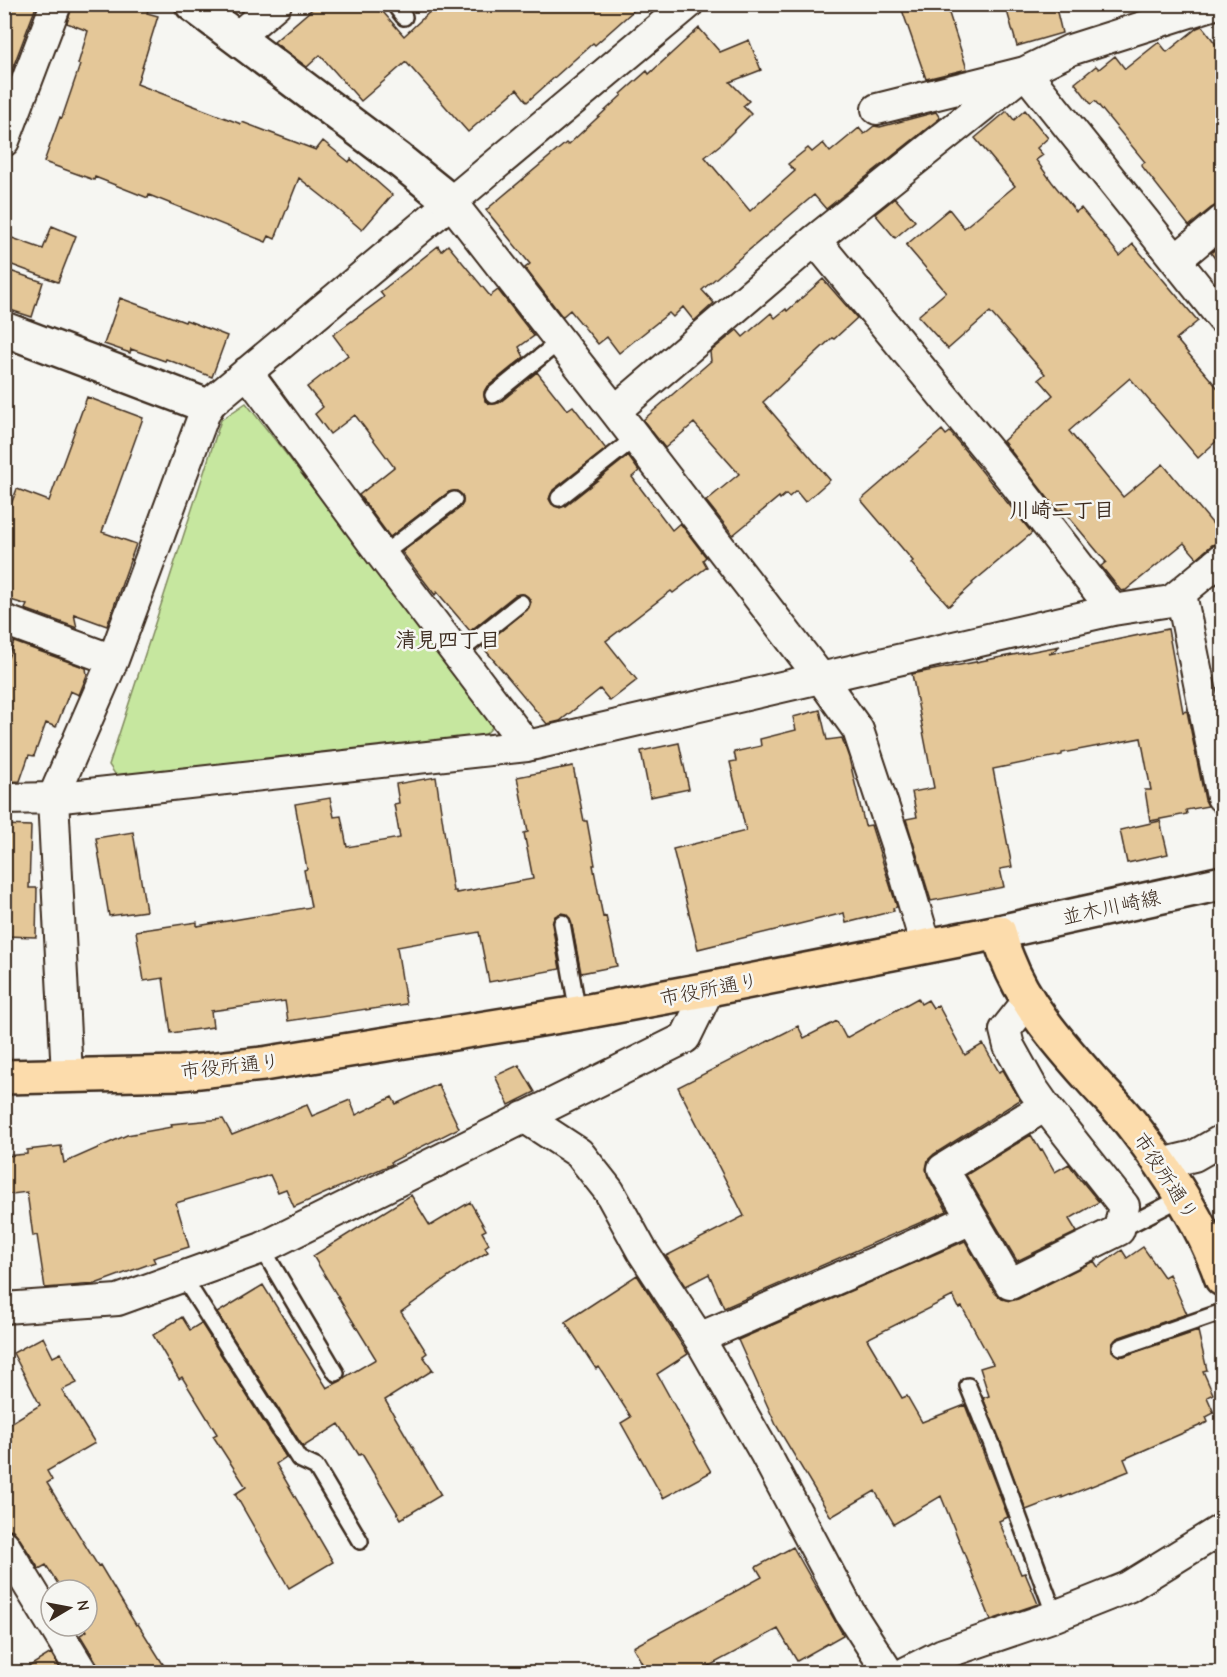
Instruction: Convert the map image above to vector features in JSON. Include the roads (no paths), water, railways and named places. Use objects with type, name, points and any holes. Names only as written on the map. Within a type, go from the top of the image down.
[{"type":"main road","name":"市役所通り","points":[[4,1077],[181,1073],[263,1064],[578,1013],[999,932],[1007,959],[1028,1000],[1089,1077],[1132,1124],[1161,1164],[1183,1197],[1213,1253],[1222,1279]]},
{"type":"street","points":[[4,141],[56,4]]},
{"type":"street","points":[[192,4],[451,202],[636,437],[858,730],[897,847],[926,946]]},
{"type":"street","points":[[236,38],[276,4]]},
{"type":"street","points":[[67,1075],[52,798],[113,660],[207,406],[688,4]]},
{"type":"street","points":[[877,108],[1025,72],[1070,50],[1215,4]]},
{"type":"street","points":[[615,411],[814,240],[1025,72]]},
{"type":"street","points":[[1025,72],[1222,318]]},
{"type":"street","points":[[1176,260],[1222,222]]},
{"type":"street","points":[[814,240],[1014,482],[1113,610]]},
{"type":"street","points":[[4,329],[207,406]]},
{"type":"street","points":[[247,372],[527,746]]},
{"type":"street","points":[[4,799],[52,798],[527,746],[1113,610],[1172,601],[1222,558]]},
{"type":"street","points":[[1181,594],[1222,797]]},
{"type":"street","points":[[4,620],[113,660]]},
{"type":"street","name":"並木川崎線","points":[[999,932],[1222,883]]},
{"type":"street","points":[[4,1308],[118,1300],[262,1248],[685,1038],[709,989]]},
{"type":"street","points":[[1028,1000],[1005,1030],[1009,1046],[1045,1106],[1124,1206],[1119,1230],[1010,1284],[943,1168],[1045,1106]]},
{"type":"street","points":[[524,1117],[579,1153],[609,1191],[642,1251],[699,1338],[765,1454],[850,1612],[888,1672]]},
{"type":"street","points":[[1161,1164],[1194,1156],[1222,1140]]},
{"type":"street","points":[[699,1338],[971,1219]]},
{"type":"street","points":[[907,1672],[944,1654],[1055,1616],[1128,1587],[1222,1529]]},
{"type":"street","points":[[4,1545],[39,1602]]},
{"type":"street","points":[[61,1638],[82,1672]]},
{"type":"lane","points":[[394,4],[404,17]]},
{"type":"lane","points":[[493,395],[560,341]]},
{"type":"lane","points":[[559,498],[636,437]]},
{"type":"lane","points":[[382,555],[453,500]]},
{"type":"lane","points":[[457,654],[521,603]]},
{"type":"lane","points":[[562,923],[578,1013]]},
{"type":"lane","points":[[1119,1230],[1183,1197]]},
{"type":"lane","points":[[262,1248],[336,1373]]},
{"type":"lane","points":[[183,1277],[299,1459],[316,1467],[360,1541]]},
{"type":"lane","points":[[1121,1347],[1222,1312]]},
{"type":"lane","points":[[968,1386],[1055,1616]]},
{"type":"district","name":"川崎二丁目","points":[[1062,510]]},
{"type":"district","name":"清見四丁目","points":[[448,640]]}]
